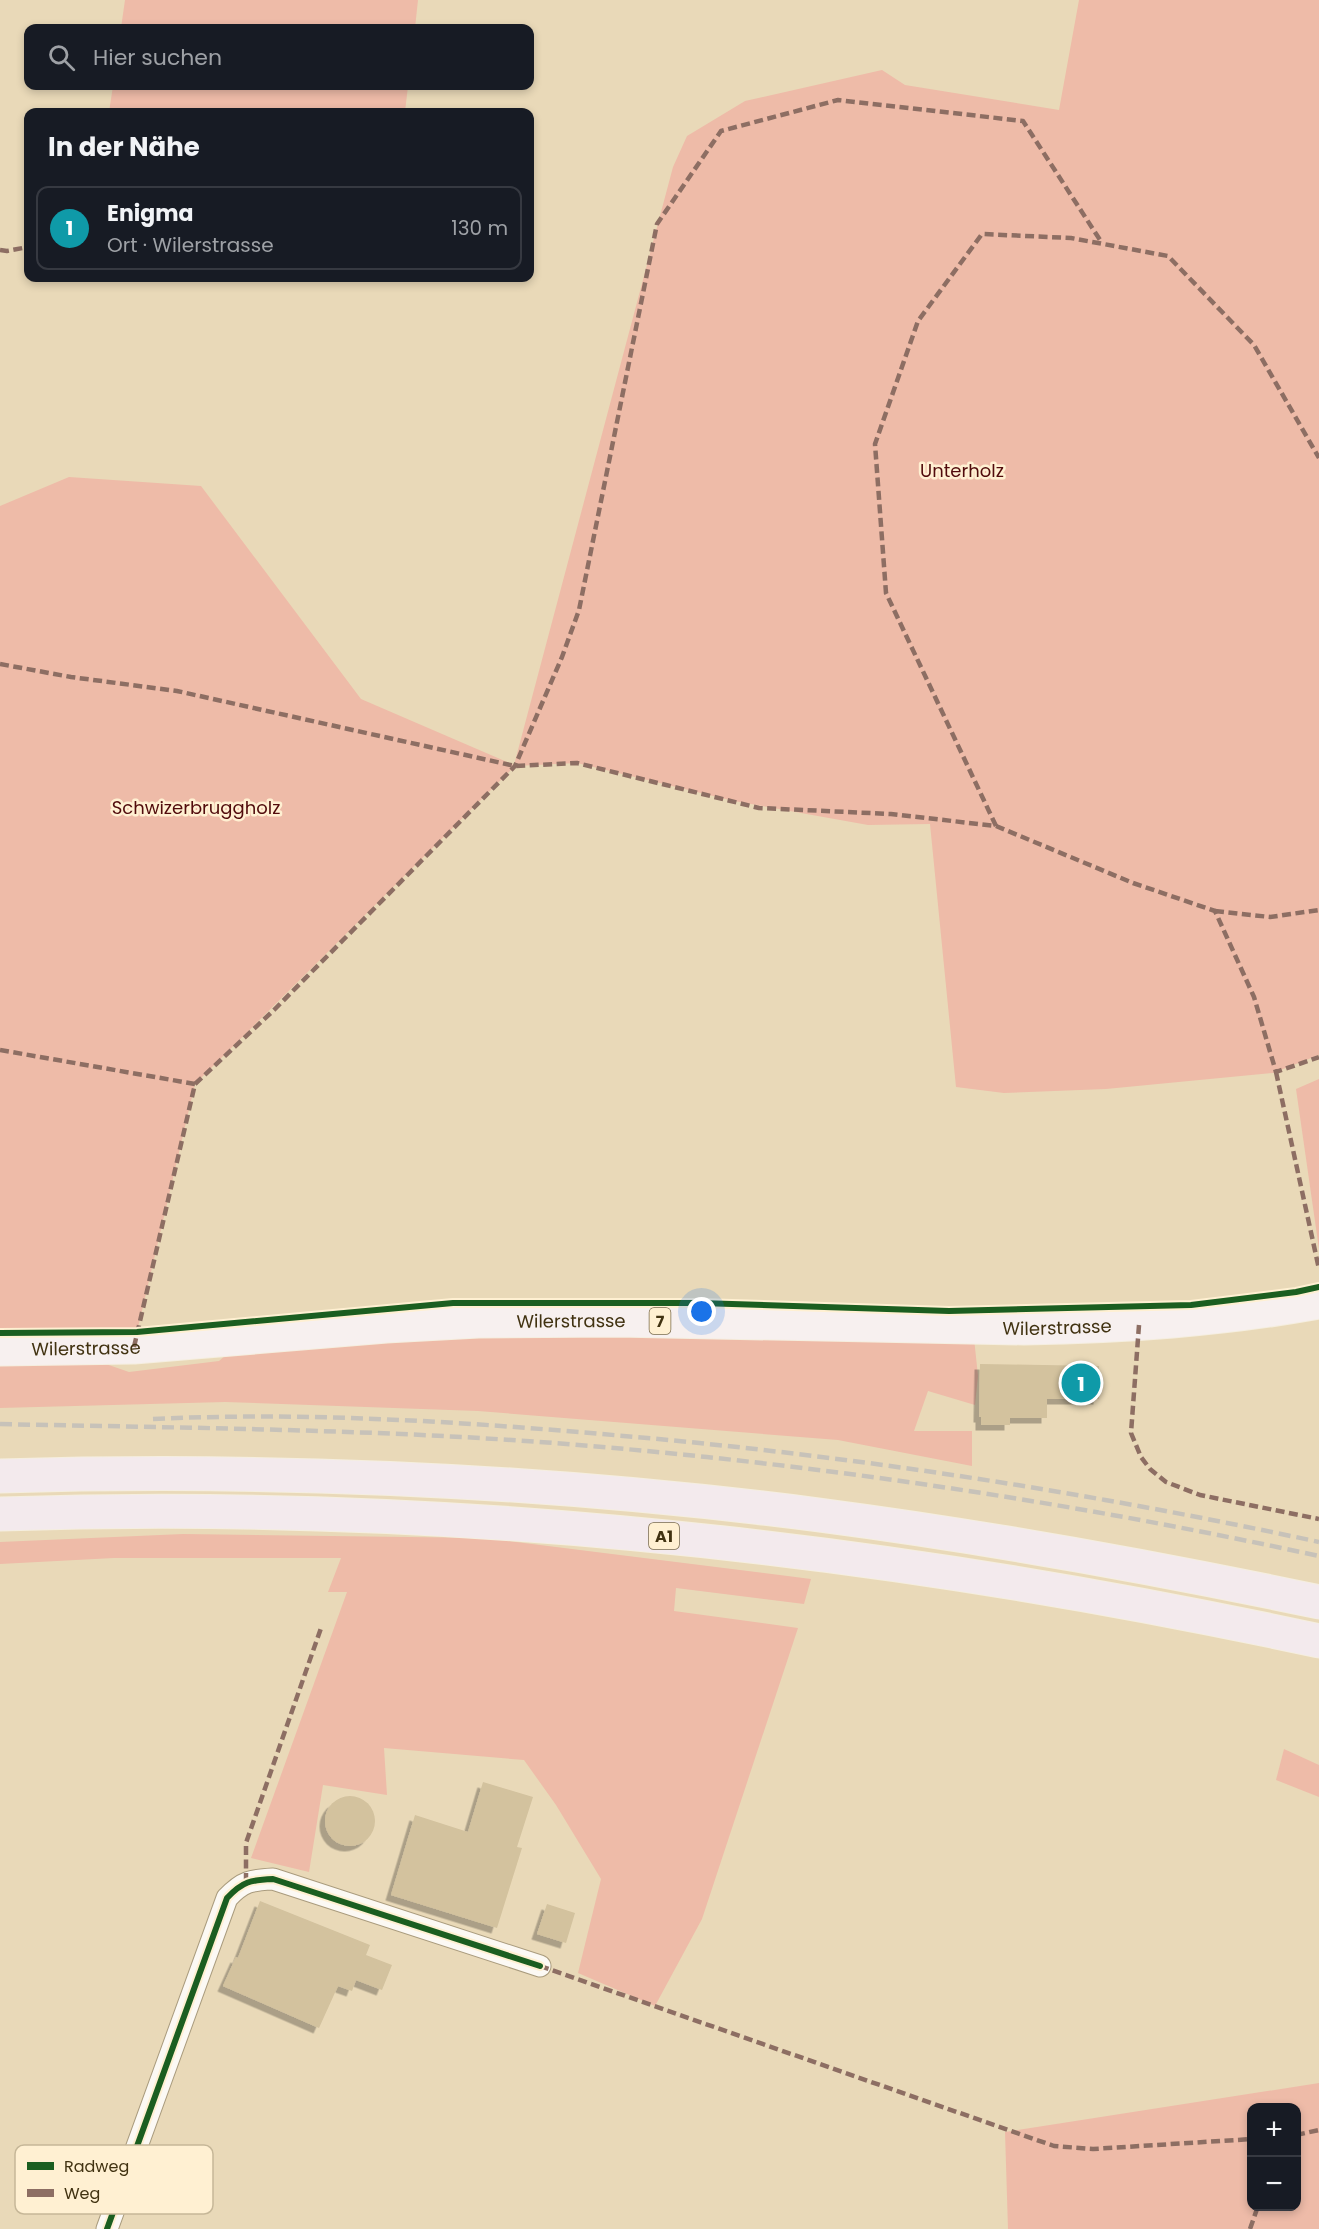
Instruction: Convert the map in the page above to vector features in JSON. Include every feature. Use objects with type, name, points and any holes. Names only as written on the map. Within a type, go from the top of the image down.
[{"type":"highway","name":"A1","points":[[0,1476],[130,1474],[308,1476],[444,1481],[644,1496],[816,1515],[1000,1541],[1107,1559],[1319,1602]]},
{"type":"highway","name":"A1","points":[[0,1514],[141,1511],[326,1514],[579,1528],[791,1550],[991,1578],[1116,1600],[1319,1641]]},
{"type":"main road","name":"Wilerstrasse","points":[[0,1349],[134,1347],[386,1326],[478,1321],[618,1320],[1002,1328],[1093,1327],[1208,1319],[1319,1302]]},
{"type":"street","points":[[137,2145],[227,1898],[239,1886],[253,1880],[273,1879],[540,1966]]},
{"type":"street","points":[[107,2229],[112,2214]]},
{"type":"green space","points":[[125,0],[418,0],[415,24],[122,24]]},
{"type":"green space","name":"Unterholz","points":[[1079,0],[1319,0],[1319,1055],[1273,1073],[1106,1089],[1004,1093],[956,1087],[930,824],[868,825],[734,801],[577,763],[515,766],[195,1084],[137,1332],[0,1331],[0,506],[69,477],[201,486],[361,699],[514,765],[673,167],[687,136],[745,101],[882,70],[905,85],[1059,110]]},
{"type":"green space","points":[[112,90],[408,90],[405,108],[110,108]]},
{"type":"green space","points":[[1319,1079],[1319,1249],[1296,1089]]},
{"type":"green space","points":[[488,1333],[974,1338],[978,1376],[975,1405],[928,1391],[914,1431],[972,1431],[972,1466],[838,1440],[478,1411],[225,1402],[0,1408],[0,1364],[103,1363],[129,1372],[219,1361],[235,1347]]},
{"type":"green space","points":[[183,1534],[485,1538],[811,1579],[804,1604],[676,1588],[674,1611],[798,1628],[702,1919],[655,2006],[578,1973],[601,1879],[556,1805],[524,1760],[384,1748],[387,1795],[323,1785],[309,1872],[251,1858],[347,1592],[328,1592],[341,1558],[114,1558],[0,1564],[0,1542]]},
{"type":"green space","points":[[1284,1749],[1319,1765],[1319,1797],[1276,1780]]},
{"type":"green space","points":[[1319,2083],[1319,2229],[1008,2229],[1005,2132]]},
{"type":"building","points":[[980,1364],[1099,1366],[1099,1399],[1047,1399],[1047,1418],[1010,1418],[1010,1425],[981,1425],[981,1417],[979,1417]]},
{"type":"building","points":[[483,1782],[533,1797],[517,1847],[522,1848],[497,1928],[391,1895],[415,1815],[468,1832]]},
{"type":"building","points":[[350,1796],[368,1803],[375,1821],[368,1839],[350,1846],[332,1839],[325,1821],[332,1803]]},
{"type":"building","points":[[260,1901],[370,1945],[366,1955],[392,1965],[382,1990],[356,1980],[352,1991],[338,1986],[319,2028],[223,1986],[236,1957],[238,1958]]},
{"type":"building","points":[[547,1904],[575,1913],[566,1943],[537,1934]]},
{"type":"railway","points":[[153,1419],[209,1417],[378,1419],[490,1425],[692,1442],[962,1476],[1141,1506],[1319,1542]]},
{"type":"railway","points":[[0,1424],[415,1435],[650,1451],[842,1473],[1034,1501],[1319,1556]]},
{"type":"marked path","points":[[195,1084],[274,1010],[515,766],[562,657],[579,610],[657,224],[721,131],[838,100],[1023,121],[1102,243]]},
{"type":"marked path","points":[[996,826],[886,593],[875,444],[918,321],[982,234],[1071,238],[1168,256],[1254,345],[1319,458]]},
{"type":"marked path","points":[[0,250],[24,248]]},
{"type":"marked path","points":[[0,664],[71,677],[177,691],[515,766],[577,763],[759,808],[891,814],[996,826],[1133,883],[1215,911],[1254,997],[1276,1072],[1319,1057]]},
{"type":"marked path","points":[[1215,911],[1270,917],[1319,910]]},
{"type":"marked path","points":[[0,1050],[195,1084],[134,1347]]},
{"type":"marked path","points":[[1276,1072],[1319,1269]]},
{"type":"marked path","points":[[1139,1325],[1131,1433],[1141,1457],[1150,1469],[1166,1482],[1200,1495],[1319,1519]]},
{"type":"marked path","points":[[246,1882],[246,1843],[321,1628]]},
{"type":"marked path","points":[[540,1966],[1054,2146],[1093,2149],[1247,2139]]},
{"type":"marked path","points":[[1301,2134],[1319,2130]]},
{"type":"marked path","points":[[1250,2229],[1256,2211]]},
{"type":"cycle path","points":[[0,1333],[137,1332],[453,1303],[700,1303],[949,1311],[1191,1305],[1319,1287]]},
{"type":"cycle path","points":[[137,2145],[227,1898],[243,1885],[253,1881],[273,1879],[540,1966]]},
{"type":"cycle path","points":[[107,2229],[112,2214]]},
{"type":"place","name":"Enigma","points":[[1081,1383]]},
{"type":"park label","name":"Schwizerbruggholz","points":[[196,807]]}]
